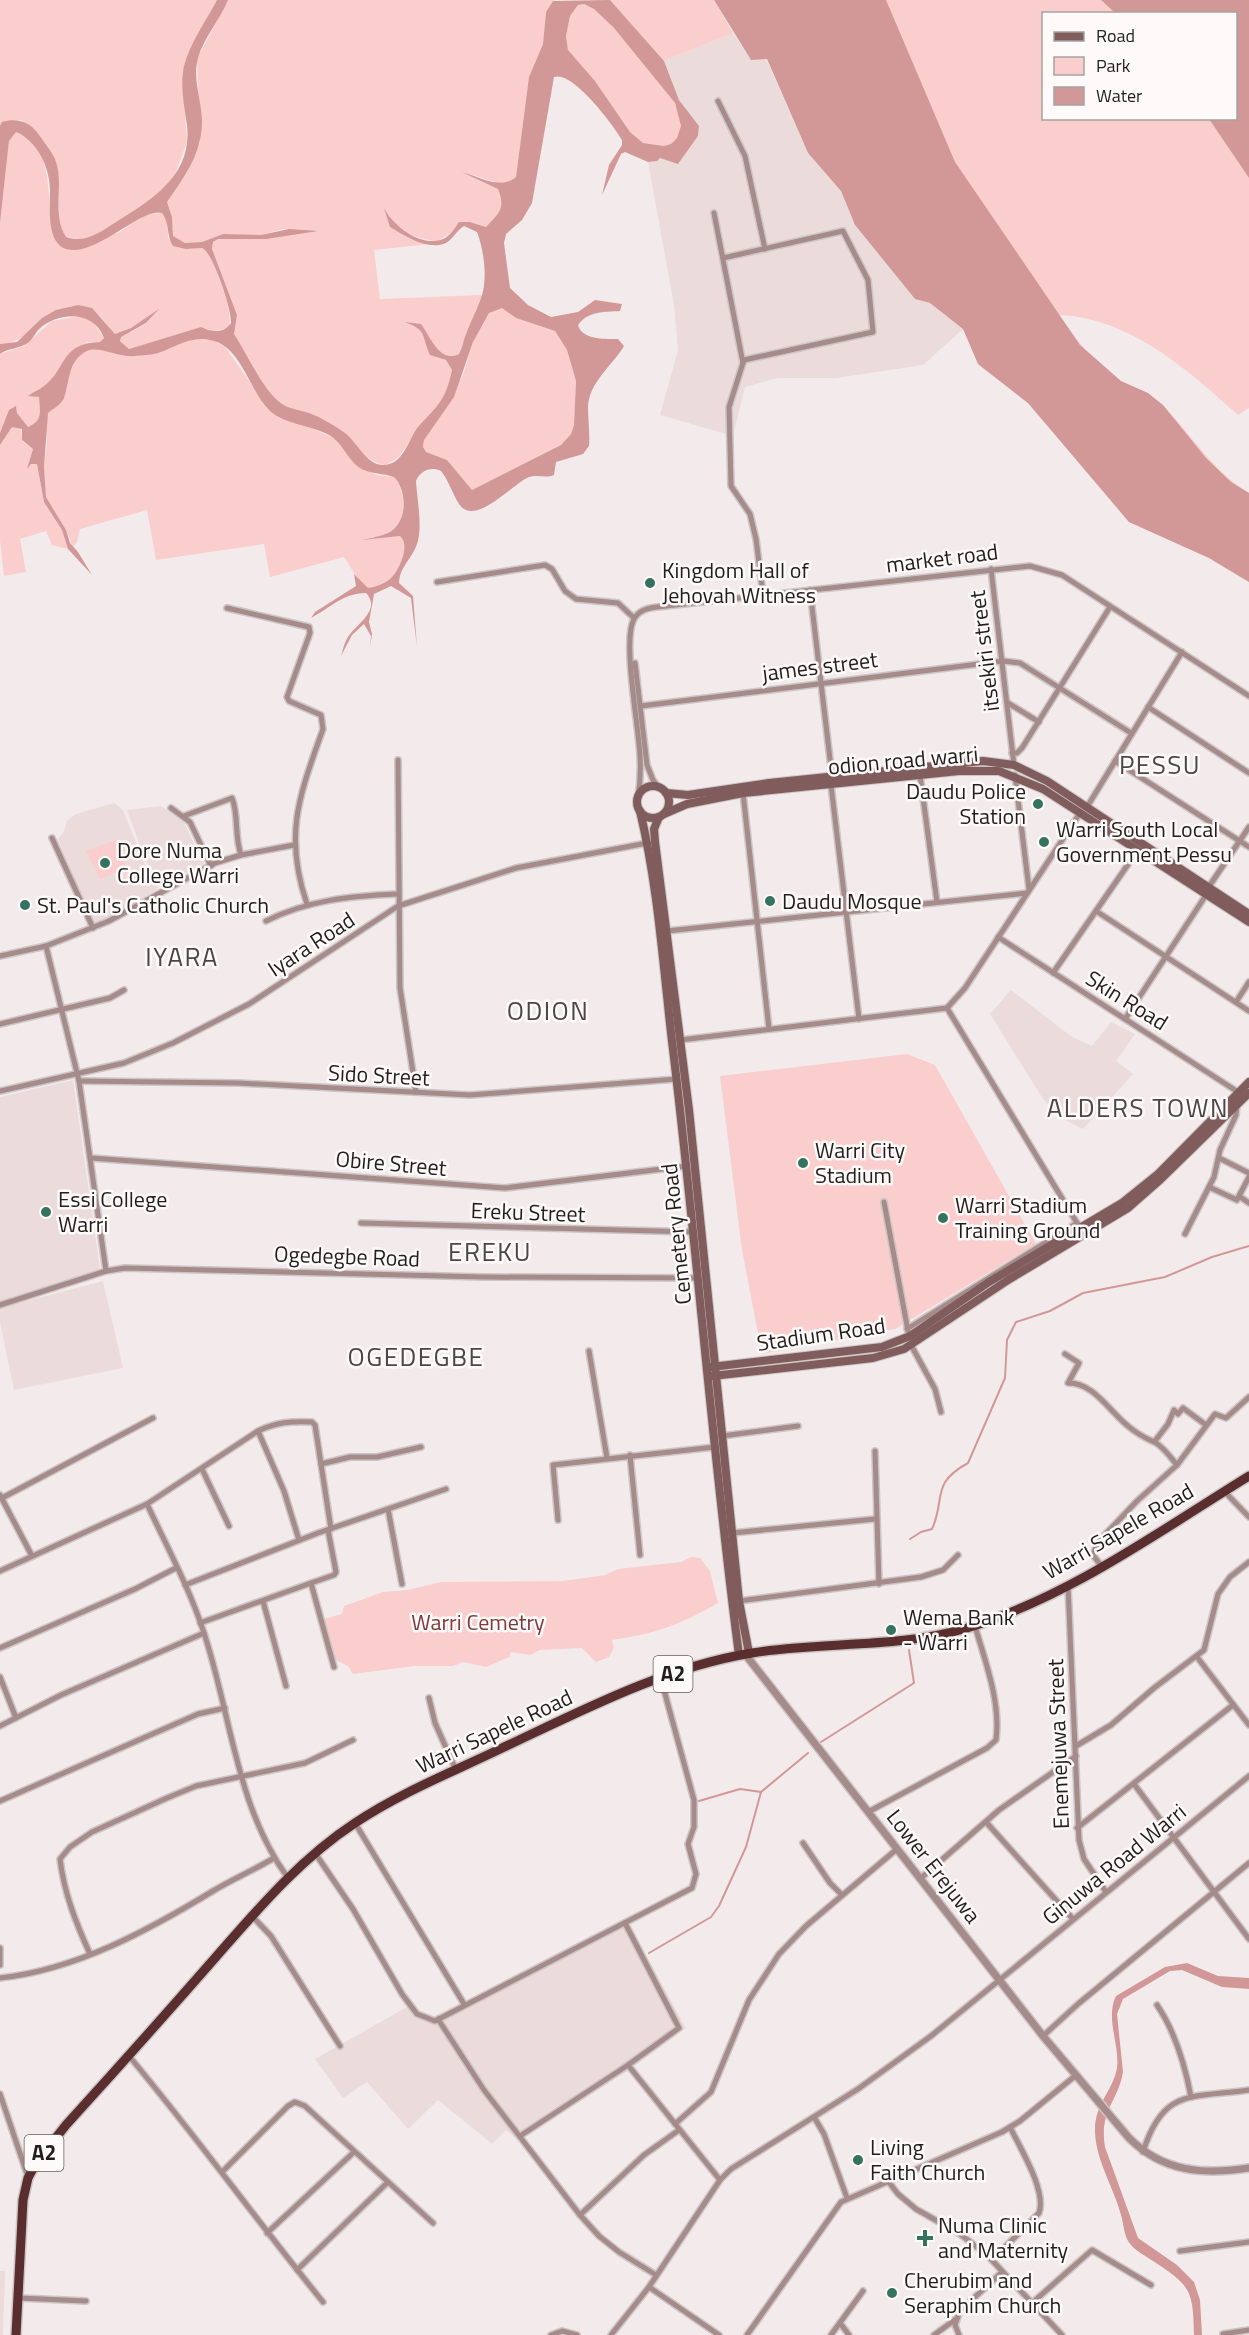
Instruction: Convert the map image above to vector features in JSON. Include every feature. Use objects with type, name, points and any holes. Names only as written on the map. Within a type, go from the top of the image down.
[{"type":"highway","name":"Warri Sapele Road","points":[[16,2335],[23,2200],[28,2178],[36,2163],[66,2125],[252,1916],[315,1853],[355,1823],[456,1770],[661,1679],[744,1654],[907,1641],[975,1626],[1068,1586],[1249,1476]]},
{"type":"main road","name":"odion road warri","points":[[662,815],[687,804],[742,793],[832,780],[967,762],[1014,765],[1047,780],[1249,922]]},
{"type":"main road","name":"odion road warri","points":[[666,794],[688,795],[832,780],[991,770],[1015,775],[1032,782],[1138,850],[1249,914]]},
{"type":"main road","points":[[659,788],[666,794],[669,802],[662,815],[649,818],[640,811],[638,798],[644,790],[659,788]]},
{"type":"main road","name":"Cemetery Road","points":[[640,811],[647,843],[677,1079],[714,1447],[744,1654]]},
{"type":"main road","name":"Cemetery Road","points":[[662,815],[654,829],[680,1040],[744,1654]]},
{"type":"main road","name":"Stadium Road","points":[[705,1367],[882,1347],[1079,1226],[1122,1203],[1158,1174],[1249,1082]]},
{"type":"main road","name":"Stadium Road","points":[[706,1376],[873,1358],[894,1353],[911,1345],[1008,1280],[1128,1208],[1249,1093]]},
{"type":"street","points":[[718,101],[745,156],[765,249]]},
{"type":"street","points":[[714,213],[744,362],[729,407],[731,486],[750,514],[756,539],[763,594]]},
{"type":"street","points":[[723,258],[843,231],[868,280],[873,332],[744,362]]},
{"type":"street","points":[[437,582],[544,565],[552,569],[565,591],[576,598],[618,603],[634,618],[631,644],[640,756],[638,798]]},
{"type":"street","name":"market road","points":[[634,618],[648,608],[991,568],[1030,566],[1062,575],[1249,696]]},
{"type":"street","name":"itsekiri street","points":[[991,568],[1014,765]]},
{"type":"street","points":[[810,590],[859,1019]]},
{"type":"street","points":[[1012,753],[1017,753],[1022,748],[1110,607]]},
{"type":"street","points":[[227,608],[309,627],[310,633],[287,697],[289,701],[321,715],[323,729],[301,789],[294,845],[307,904]]},
{"type":"street","points":[[631,644],[648,771],[659,788]]},
{"type":"street","points":[[1087,807],[1182,652]]},
{"type":"street","points":[[1003,661],[1020,663],[1062,687],[1131,733]]},
{"type":"street","name":"james street","points":[[641,706],[1003,661]]},
{"type":"street","points":[[1008,703],[1039,722]]},
{"type":"street","points":[[1148,707],[1249,773]]},
{"type":"street","points":[[398,760],[401,852],[397,894],[400,988],[416,1092]]},
{"type":"street","points":[[1115,760],[1249,847]]},
{"type":"street","points":[[920,775],[937,902]]},
{"type":"street","points":[[1015,775],[1028,891]]},
{"type":"street","points":[[742,793],[769,1029]]},
{"type":"street","points":[[184,816],[232,798],[236,815],[236,836],[241,855]]},
{"type":"street","points":[[171,808],[184,816],[210,866]]},
{"type":"street","points":[[680,1040],[946,1008],[959,996],[1080,813]]},
{"type":"street","points":[[1125,1019],[1249,827]]},
{"type":"street","points":[[52,838],[93,928]]},
{"type":"street","name":"Iyara Road","points":[[0,1091],[148,1055],[200,1031],[249,1004],[398,906],[516,868],[647,843]]},
{"type":"street","points":[[0,956],[46,946],[93,928],[210,866],[241,855],[294,845]]},
{"type":"street","points":[[1053,973],[1138,850]]},
{"type":"street","points":[[667,931],[1028,891]]},
{"type":"street","points":[[266,921],[307,904],[341,897],[397,894]]},
{"type":"street","points":[[1096,911],[1249,1011]]},
{"type":"street","name":"Skin Road","points":[[998,937],[1238,1092]]},
{"type":"street","points":[[46,946],[75,1073],[79,1081],[106,1271]]},
{"type":"street","points":[[1236,1002],[1249,982]]},
{"type":"street","points":[[0,1024],[110,998],[124,990]]},
{"type":"street","points":[[946,1008],[1079,1226]]},
{"type":"street","name":"Sido Street","points":[[79,1081],[238,1083],[471,1095],[677,1079]]},
{"type":"street","points":[[1185,1234],[1209,1187],[1236,1114],[1237,1105]]},
{"type":"street","name":"Obire Street","points":[[91,1158],[505,1188],[687,1166]]},
{"type":"street","points":[[1209,1187],[1237,1200],[1249,1175],[1219,1158]]},
{"type":"street","points":[[1239,1196],[1249,1203]]},
{"type":"street","points":[[884,1202],[909,1332]]},
{"type":"street","name":"Ereku Street","points":[[361,1223],[694,1232]]},
{"type":"street","name":"Ogedegbe Road","points":[[0,1305],[106,1271],[151,1268],[483,1278],[698,1278]]},
{"type":"street","points":[[911,1345],[935,1389],[941,1412]]},
{"type":"street","points":[[589,1351],[607,1458]]},
{"type":"street","points":[[1065,1354],[1079,1363],[1068,1383],[1076,1383],[1088,1389],[1126,1425],[1141,1436],[1155,1441],[1178,1465]]},
{"type":"street","points":[[1102,1567],[1093,1555],[1098,1542],[1137,1501],[1178,1465],[1215,1414],[1226,1418],[1249,1397]]},
{"type":"street","points":[[1155,1441],[1168,1424],[1174,1410],[1178,1414],[1183,1408],[1206,1425]]},
{"type":"street","points":[[32,1556],[1,1496],[153,1418]]},
{"type":"street","points":[[0,1571],[147,1504],[270,1425],[288,1421],[312,1422],[315,1425],[336,1572],[334,1575],[200,1623]]},
{"type":"street","points":[[722,1436],[798,1426]]},
{"type":"street","points":[[258,1431],[284,1491],[299,1540]]},
{"type":"street","points":[[321,1464],[350,1457],[376,1457],[421,1447]]},
{"type":"street","points":[[558,1520],[553,1465],[714,1447]]},
{"type":"street","points":[[875,1451],[875,1519],[879,1584]]},
{"type":"street","points":[[630,1455],[640,1555]]},
{"type":"street","points":[[202,1468],[229,1526]]},
{"type":"street","points":[[185,1585],[299,1540],[446,1489]]},
{"type":"street","points":[[1224,1491],[1249,1517]]},
{"type":"street","points":[[147,1504],[185,1585],[204,1633],[255,1818],[274,1858],[288,1878]]},
{"type":"street","points":[[388,1509],[402,1584]]},
{"type":"street","points":[[732,1533],[875,1519]]},
{"type":"street","points":[[739,1601],[879,1584],[935,1574],[943,1570],[958,1555]]},
{"type":"street","points":[[1076,1746],[1111,1725],[1154,1688],[1204,1650],[1214,1607],[1223,1585],[1249,1562]]},
{"type":"street","points":[[0,1648],[135,1589],[176,1568]]},
{"type":"street","points":[[311,1583],[334,1667]]},
{"type":"street","name":"Enemejuwa Street","points":[[1068,1586],[1076,1746],[1077,1828],[1084,1859],[1106,1892]]},
{"type":"street","points":[[263,1601],[286,1686]]},
{"type":"street","points":[[868,1812],[987,1748],[996,1740],[997,1720],[993,1696],[975,1626]]},
{"type":"street","points":[[0,1726],[100,1677],[204,1633]]},
{"type":"street","name":"Lower Erejuwa","points":[[744,1654],[1001,1978],[1043,2036],[1095,2101],[1143,2152]]},
{"type":"street","points":[[1197,1657],[1249,1725]]},
{"type":"street","points":[[0,1677],[16,1718]]},
{"type":"street","points":[[315,1853],[353,1909],[402,1994],[417,2014],[426,2019],[438,2019],[676,1898],[692,1888],[696,1882],[688,1844],[694,1827],[694,1800],[661,1679]]},
{"type":"street","points":[[429,1698],[435,1723],[456,1770]]},
{"type":"street","points":[[1077,1828],[1233,1705]]},
{"type":"street","points":[[0,1801],[198,1714],[225,1708]]},
{"type":"street","points":[[90,1954],[65,1892],[60,1859],[63,1853],[92,1832],[196,1786],[315,1760],[353,1740]]},
{"type":"street","points":[[921,1878],[986,1822],[1037,1782],[1076,1756]]},
{"type":"street","name":"Ginuwa Road Warri","points":[[611,2335],[649,2287],[720,2180],[742,2160],[814,2117],[892,2065],[1249,1776]]},
{"type":"street","points":[[1134,1784],[1249,1939]]},
{"type":"street","points":[[986,1822],[1073,1919]]},
{"type":"street","points":[[355,1823],[464,2004]]},
{"type":"street","points":[[803,1843],[830,1883],[842,1895]]},
{"type":"street","points":[[675,2124],[711,2092],[749,2000],[779,1954],[842,1895],[897,1849]]},
{"type":"street","points":[[0,1978],[48,1968],[90,1954],[190,1906],[274,1858]]},
{"type":"street","points":[[1043,2036],[1249,1863]]},
{"type":"street","points":[[252,1916],[271,1936],[340,2046]]},
{"type":"street","points":[[520,2136],[628,2065],[680,2026],[625,1923]]},
{"type":"street","points":[[0,1948],[0,1965]]},
{"type":"street","points":[[1157,2005],[1167,2019],[1181,2052],[1191,2097]]},
{"type":"street","points":[[438,2019],[484,2090],[580,2215],[599,2236],[619,2252],[656,2275]]},
{"type":"street","points":[[129,2056],[223,2171],[267,2233],[323,2302]]},
{"type":"street","points":[[628,2065],[720,2180]]},
{"type":"street","points":[[747,2335],[821,2228],[847,2198],[1010,2127],[1075,2076]]},
{"type":"street","points":[[1249,2090],[1179,2100],[1155,2119],[1143,2152],[1158,2161],[1194,2172],[1249,2168]]},
{"type":"street","points":[[0,2094],[28,2178]]},
{"type":"street","points":[[223,2171],[288,2106],[295,2102],[305,2106],[433,2223]]},
{"type":"street","points":[[814,2117],[824,2134],[847,2198]]},
{"type":"street","points":[[992,2260],[1039,2213],[1042,2205],[1030,2167],[1010,2127]]},
{"type":"street","points":[[580,2215],[644,2155],[679,2130]]},
{"type":"street","points":[[267,2233],[354,2152]]},
{"type":"street","points":[[888,2181],[898,2194],[916,2209],[960,2234],[992,2260],[1062,2335]]},
{"type":"street","points":[[297,2270],[388,2182]]},
{"type":"street","points":[[1180,2251],[1249,2241]]},
{"type":"street","points":[[1032,2303],[1092,2250],[1151,2285]]},
{"type":"street","points":[[959,2335],[955,2325],[960,2311],[1002,2272]]},
{"type":"street","points":[[649,2287],[719,2335]]},
{"type":"street","points":[[831,2335],[863,2291]]},
{"type":"street","points":[[19,2298],[86,2301]]},
{"type":"street","points":[[934,2335],[956,2319]]},
{"type":"street","points":[[840,2323],[849,2335]]},
{"type":"street","points":[[1222,2334],[1249,2330]]},
{"type":"street","points":[[551,2335],[562,2331],[577,2335]]},
{"type":"shaded area","points":[[733,33],[751,60],[766,59],[808,153],[841,191],[855,225],[915,299],[930,303],[963,329],[923,365],[836,378],[778,378],[745,387],[733,436],[660,415],[678,350],[674,305],[648,162],[660,158],[678,163],[698,136],[699,126],[679,100],[664,61]]},
{"type":"shaded area","name":"Dore Numa College Warri","points":[[114,803],[123,810],[147,870],[159,885],[156,890],[98,923],[93,922],[90,916],[58,839],[67,821],[76,814]]},
{"type":"shaded area","points":[[161,806],[184,823],[204,864],[166,884],[146,862],[127,810]]},
{"type":"shaded area","points":[[1011,990],[1072,1037],[1092,1046],[1111,1022],[1135,1034],[1116,1061],[1133,1074],[1083,1129],[1061,1118],[1043,1099],[990,1014]]},
{"type":"shaded area","name":"Essi College Warri","points":[[73,1080],[100,1269],[0,1301],[0,1097]]},
{"type":"shaded area","points":[[103,1281],[123,1368],[14,1390],[0,1322],[0,1308]]},
{"type":"shaded area","points":[[626,1918],[686,2028],[629,2070],[518,2141],[506,2130],[492,2144],[438,2100],[408,2129],[367,2082],[343,2098],[315,2059],[414,2003],[421,2015],[433,2017]]},
{"type":"shaded area","points":[[0,2271],[5,2271],[3,2335],[0,2335]]},
{"type":"green space","points":[[0,0],[217,0],[191,48],[183,83],[187,142],[175,174],[166,188],[151,201],[93,236],[82,240],[66,237],[59,225],[59,185],[48,146],[32,127],[21,120],[3,122],[0,126]]},
{"type":"green space","points":[[228,0],[554,0],[546,12],[543,44],[529,77],[516,177],[510,181],[498,182],[468,174],[498,189],[501,206],[495,218],[487,227],[470,222],[437,241],[407,233],[390,219],[386,212],[393,226],[402,234],[430,244],[374,250],[380,299],[482,295],[459,354],[452,356],[441,352],[421,324],[408,323],[424,332],[438,358],[446,360],[452,370],[444,395],[436,410],[419,426],[398,457],[386,465],[372,460],[336,427],[286,407],[273,397],[233,334],[237,315],[212,249],[213,242],[218,239],[312,231],[283,229],[261,235],[223,234],[202,242],[185,243],[173,236],[172,217],[167,202],[185,176],[200,143],[197,59]]},
{"type":"green space","points":[[610,0],[714,0],[733,33],[664,61]]},
{"type":"green space","points":[[853,0],[1101,0],[1114,12],[1042,12],[1042,120],[1210,120],[1249,178],[1249,408],[1238,415],[1178,364],[1134,336],[1085,318],[1059,315],[1095,361],[1122,382],[1157,401],[1223,473],[1249,493],[1249,582],[1209,558],[1129,522],[1028,403],[978,364],[1102,407]]},
{"type":"green space","points":[[584,4],[594,9],[614,28],[675,103],[681,126],[677,138],[671,144],[664,146],[643,143],[630,132],[595,81],[568,50],[566,36],[570,16],[578,5]]},
{"type":"green space","points":[[16,132],[30,141],[40,153],[48,182],[53,231],[58,245],[118,233],[147,214],[162,213],[167,219],[168,238],[186,249],[202,248],[212,260],[226,298],[230,321],[228,328],[213,331],[201,327],[129,349],[120,340],[121,337],[146,324],[156,312],[131,328],[115,334],[101,317],[78,305],[55,313],[20,339],[0,344],[0,223],[9,141]]},
{"type":"green space","points":[[502,307],[516,318],[555,331],[567,350],[576,381],[574,425],[571,434],[561,445],[472,490],[447,460],[426,452],[423,447],[424,440],[463,375],[473,342],[489,313]]},
{"type":"green space","points":[[80,316],[91,319],[104,338],[100,342],[87,342],[45,386],[29,395],[39,397],[40,411],[36,421],[28,427],[17,413],[16,407],[0,433],[0,354],[24,346],[52,321]]},
{"type":"green space","points":[[197,338],[215,341],[225,347],[254,388],[312,428],[337,440],[353,462],[376,475],[394,477],[403,497],[400,521],[390,532],[368,539],[400,536],[403,540],[403,558],[390,579],[368,588],[361,584],[344,557],[270,577],[264,544],[156,560],[147,510],[80,529],[77,542],[73,547],[66,530],[46,497],[44,467],[47,443],[46,417],[62,401],[75,362],[86,351],[94,349],[122,356],[135,356]]},
{"type":"green space","points":[[20,426],[23,442],[33,449],[28,467],[31,464],[37,464],[44,502],[62,530],[68,549],[52,545],[46,531],[20,539],[26,572],[4,576],[0,540],[0,445],[12,427]]},
{"type":"green space","points":[[116,840],[127,868],[100,879],[86,851]]},
{"type":"green space","points":[[907,1054],[935,1065],[1036,1244],[895,1329],[762,1354],[742,1250],[720,1076]]},
{"type":"green space","name":"Warri Cemetry","points":[[691,1557],[700,1558],[710,1571],[718,1603],[666,1628],[612,1640],[614,1648],[609,1657],[596,1662],[582,1648],[540,1650],[530,1655],[511,1652],[509,1657],[486,1667],[463,1662],[453,1666],[414,1666],[353,1674],[348,1666],[336,1660],[324,1619],[342,1614],[344,1606],[383,1592],[408,1590],[441,1582],[563,1581],[605,1575],[618,1569],[681,1562]]},
{"type":"water","points":[[217,0],[228,0],[204,43],[196,66],[202,114],[199,144],[191,165],[167,202],[172,217],[173,236],[185,243],[202,242],[223,234],[261,235],[289,229],[318,231],[266,239],[218,239],[213,242],[212,249],[237,315],[234,334],[270,393],[283,405],[314,415],[341,430],[366,457],[376,464],[389,464],[400,457],[414,432],[436,408],[452,370],[446,360],[430,355],[421,331],[405,322],[421,324],[436,347],[446,355],[459,354],[481,298],[485,274],[482,247],[477,232],[464,226],[446,243],[424,244],[390,227],[384,208],[394,222],[409,234],[435,241],[446,238],[459,222],[470,222],[486,227],[494,218],[501,206],[498,189],[462,172],[497,182],[510,181],[516,177],[529,77],[543,44],[546,12],[553,1],[610,0],[664,61],[679,100],[699,126],[698,136],[678,164],[660,158],[657,161],[648,162],[625,152],[621,154],[602,195],[609,165],[622,145],[622,140],[601,111],[581,90],[562,77],[554,77],[532,203],[522,220],[506,234],[504,243],[510,288],[528,305],[551,317],[578,312],[595,300],[622,304],[620,311],[591,315],[578,325],[584,334],[601,339],[618,339],[624,346],[597,382],[589,398],[589,446],[583,454],[556,462],[554,475],[527,478],[493,503],[474,511],[466,510],[459,504],[441,471],[430,469],[418,477],[416,481],[420,521],[419,537],[399,583],[413,596],[417,647],[411,598],[391,586],[374,594],[369,622],[372,634],[370,647],[371,636],[364,624],[352,635],[341,656],[348,637],[369,611],[370,599],[366,593],[344,598],[311,618],[315,612],[356,586],[354,574],[368,588],[382,584],[393,575],[404,551],[403,540],[400,536],[362,540],[390,532],[400,521],[404,505],[398,483],[394,477],[367,471],[357,466],[329,435],[276,416],[263,403],[232,353],[214,341],[192,340],[149,355],[129,356],[92,350],[81,355],[73,365],[64,398],[48,413],[44,467],[46,497],[66,530],[70,543],[92,575],[68,549],[62,530],[44,502],[37,464],[31,464],[27,469],[33,449],[22,440],[22,429],[12,427],[0,445],[0,433],[9,410],[16,406],[17,413],[28,427],[36,422],[40,415],[39,397],[28,396],[51,379],[71,352],[87,343],[100,342],[104,338],[92,322],[75,316],[65,317],[46,324],[26,344],[0,354],[0,344],[17,342],[42,318],[56,310],[78,305],[92,308],[115,334],[131,328],[159,309],[146,323],[121,337],[120,341],[129,349],[201,327],[213,331],[225,329],[231,323],[225,295],[216,270],[206,252],[202,248],[186,249],[173,246],[162,213],[144,216],[96,244],[84,248],[72,250],[58,243],[51,228],[50,184],[42,157],[31,142],[16,132],[9,141],[0,223],[0,126],[2,122],[16,120],[29,125],[55,159],[59,178],[59,219],[66,237],[80,239],[98,233],[143,205],[167,184],[177,172],[184,158],[187,143],[182,88],[184,66],[194,41]],"holes":[[[584,4],[594,9],[614,28],[675,103],[681,126],[677,138],[671,144],[664,146],[643,143],[630,132],[595,81],[568,50],[566,36],[570,16],[578,5]],[[502,308],[516,318],[555,331],[567,350],[576,381],[574,425],[571,434],[561,445],[472,490],[447,460],[426,452],[423,447],[424,440],[454,397],[473,342],[489,313]]]},
{"type":"water","points":[[714,0],[886,0],[955,162],[1080,345],[1121,381],[1148,393],[1163,405],[1206,458],[1231,482],[1249,493],[1249,582],[1209,558],[1129,522],[1028,403],[978,364],[963,329],[930,303],[915,299],[855,225],[841,191],[808,153],[767,59],[751,60]]},
{"type":"water","points":[[1101,0],[1249,0],[1249,178],[1210,120],[1237,120],[1237,12],[1114,12]]},
{"type":"water","points":[[1187,1963],[1218,1976],[1249,1978],[1249,1989],[1222,1987],[1182,1970],[1170,1971],[1123,1999],[1117,2014],[1123,2072],[1107,2115],[1104,2134],[1105,2147],[1138,2238],[1177,2265],[1194,2282],[1200,2300],[1202,2335],[1194,2335],[1191,2298],[1182,2284],[1136,2250],[1127,2239],[1118,2205],[1098,2153],[1095,2132],[1097,2113],[1112,2084],[1117,2068],[1117,2050],[1112,2022],[1116,1996],[1165,1967]]},
{"type":"waterway","points":[[910,1539],[921,1532],[932,1529],[944,1485],[948,1478],[968,1463],[1005,1378],[1007,1340],[1016,1322],[1050,1311],[1083,1293],[1165,1277],[1212,1257],[1249,1246]]},
{"type":"waterway","points":[[821,1742],[914,1683],[909,1650]]},
{"type":"waterway","points":[[649,1953],[711,1917],[719,1906],[746,1847],[761,1792],[808,1753]]},
{"type":"waterway","points":[[699,1801],[740,1789],[761,1792]]},
{"type":"place","name":"Kingdom Hall of Jehovah Witness","points":[[650,583]]},
{"type":"place","name":"Daudu Police Station","points":[[1038,804]]},
{"type":"place","name":"Warri South Local Government Pessu","points":[[1044,842]]},
{"type":"place","name":"Dore Numa College Warri","points":[[105,863]]},
{"type":"place","name":"Daudu Mosque","points":[[770,901]]},
{"type":"place","name":"St. Paul's Catholic Church","points":[[25,905]]},
{"type":"place","name":"Warri City Stadium","points":[[803,1163]]},
{"type":"place","name":"Essi College Warri","points":[[46,1212]]},
{"type":"place","name":"Warri Stadium Training Ground","points":[[943,1218]]},
{"type":"place","name":"Wema Bank - Warri","points":[[891,1630]]},
{"type":"place","name":"Living Faith Church","points":[[858,2160]]},
{"type":"place","name":"Numa Clinic and Maternity","points":[[925,2238]]},
{"type":"place","name":"Cherubim and Seraphim Church","points":[[892,2293]]},
{"type":"district","name":"PESSU","points":[[1160,765]]},
{"type":"district","name":"IYARA","points":[[182,957]]},
{"type":"district","name":"ODION","points":[[548,1011]]},
{"type":"district","name":"ALDERS TOWN","points":[[1138,1108]]},
{"type":"district","name":"EREKU","points":[[490,1252]]},
{"type":"district","name":"OGEDEGBE","points":[[416,1357]]}]
